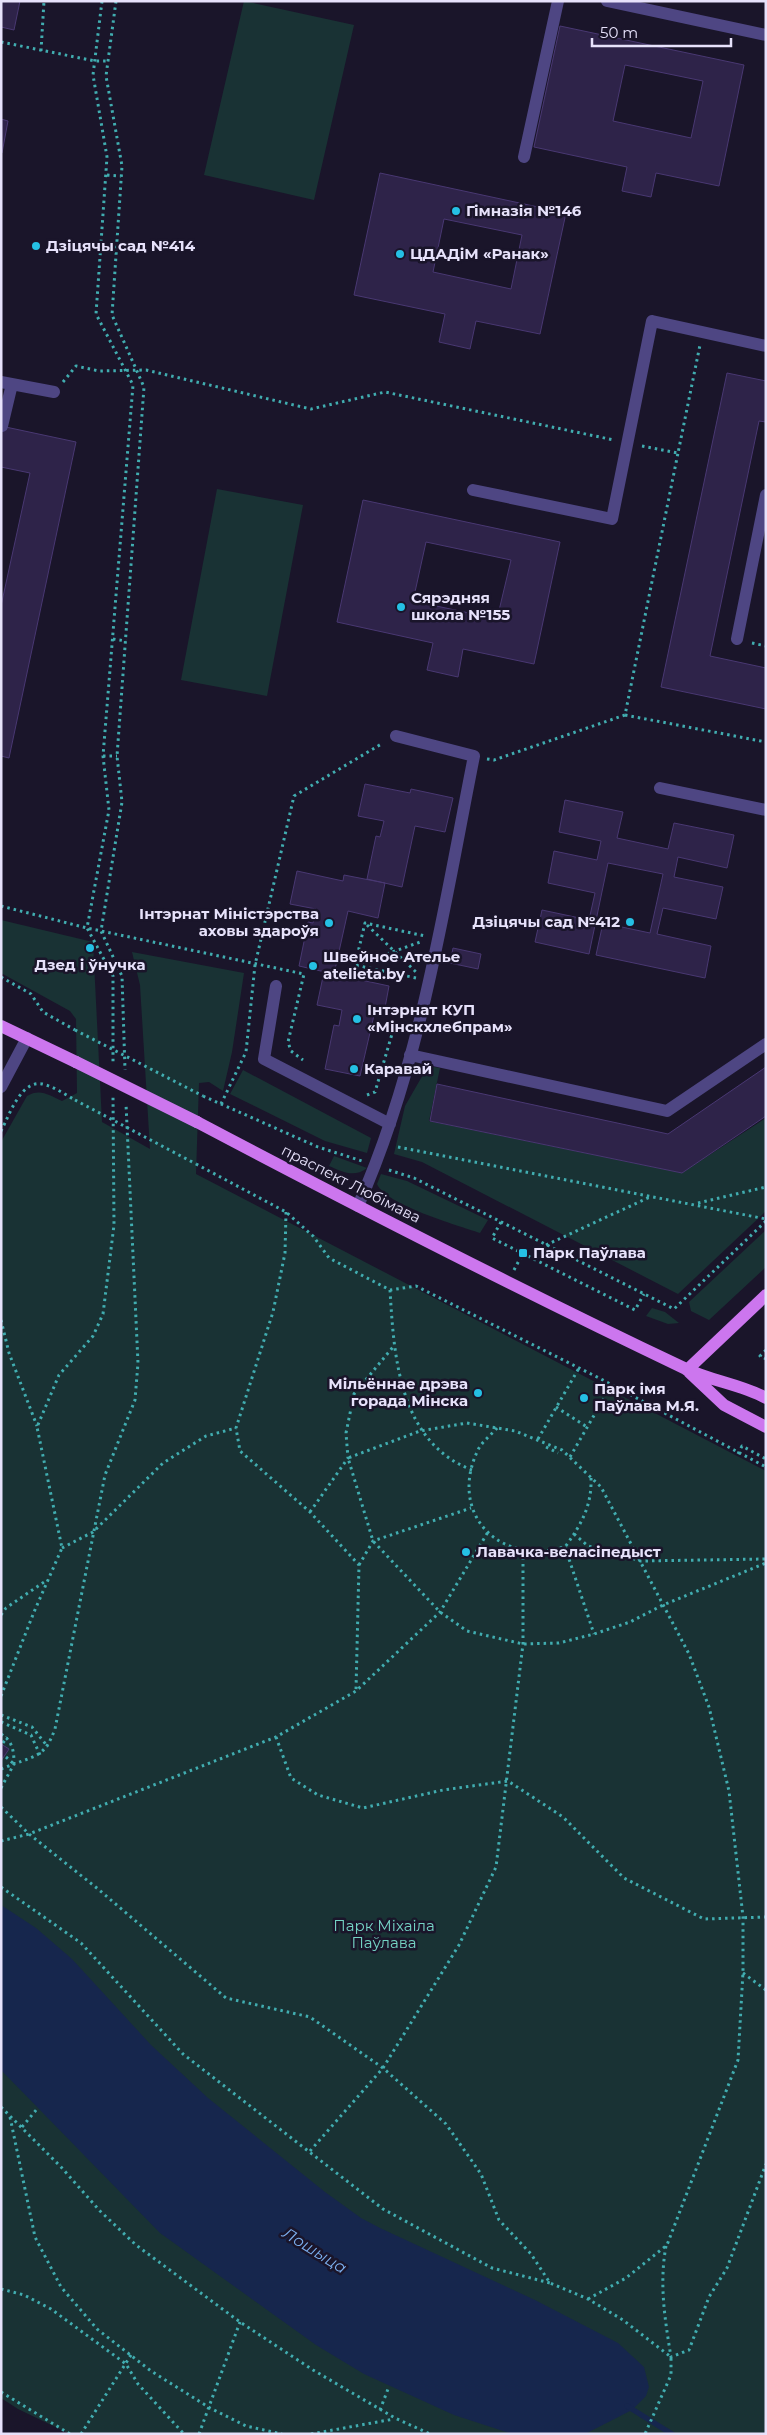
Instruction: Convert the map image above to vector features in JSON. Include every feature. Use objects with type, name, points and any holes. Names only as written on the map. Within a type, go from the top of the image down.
[{"type":"main road","name":"праспект Любімава","points":[[1,1026],[198,1122],[358,1206],[686,1370],[752,1390],[766,1398]]},
{"type":"main road","points":[[686,1370],[766,1296]]},
{"type":"main road","name":"праспект Любімава","points":[[686,1370],[724,1405],[766,1426]]},
{"type":"street","points":[[524,157],[558,1]]},
{"type":"street","points":[[607,1],[766,35]]},
{"type":"street","points":[[473,490],[612,518],[652,321],[766,346]]},
{"type":"street","points":[[2,426],[7,383],[54,392]]},
{"type":"street","points":[[737,639],[766,495]]},
{"type":"street","points":[[358,1206],[376,1166],[390,1124],[425,999],[474,756],[396,736]]},
{"type":"street","points":[[660,788],[766,810]]},
{"type":"street","points":[[276,986],[264,1059],[390,1124]]},
{"type":"street","points":[[1,1087],[27,1038]]},
{"type":"street","points":[[410,1055],[667,1111],[766,1044]]},
{"type":"path","points":[[41,50],[44,1]]},
{"type":"path","points":[[102,1],[93,75],[108,157],[96,314],[133,385],[103,756],[108,810],[87,928],[113,976],[113,1065]]},
{"type":"path","points":[[116,1],[106,76],[122,166],[112,315],[144,387],[117,756],[122,802],[101,931],[122,976],[125,1075]]},
{"type":"path","points":[[1,42],[95,61],[108,61]]},
{"type":"path","points":[[107,174],[121,176]]},
{"type":"path","points":[[625,715],[703,332]]},
{"type":"path","points":[[54,392],[76,366],[99,371],[137,370],[155,372],[311,409],[385,392],[678,453]]},
{"type":"path","points":[[113,639],[126,642]]},
{"type":"path","points":[[474,756],[494,760],[625,715],[766,742]]},
{"type":"path","points":[[221,1104],[246,1052],[256,965],[294,796],[396,736]]},
{"type":"path","points":[[103,756],[117,756]]},
{"type":"path","points":[[1,906],[87,928],[304,974],[288,1042],[291,1051],[307,1063]]},
{"type":"path","points":[[355,965],[433,938],[365,923]]},
{"type":"path","points":[[355,965],[424,979],[365,923]]},
{"type":"path","points":[[355,965],[365,923]]},
{"type":"path","points":[[2,979],[31,994],[43,1012],[203,1096],[318,1146],[414,1178],[674,1309],[766,1220]]},
{"type":"path","points":[[1,1131],[23,1092],[29,1086],[36,1083],[46,1085],[286,1212],[313,1236],[329,1258],[390,1290],[416,1286],[579,1368],[738,1454],[766,1467]]},
{"type":"path","points":[[359,1093],[368,1095],[376,1092]]},
{"type":"path","points":[[37,1427],[59,1375],[93,1336],[103,1314],[114,1225],[113,1095]]},
{"type":"path","points":[[1,1769],[40,1755],[48,1748],[54,1729],[104,1475],[135,1400],[138,1362],[125,1095]]},
{"type":"path","points":[[383,1144],[695,1204],[766,1220]]},
{"type":"path","points":[[695,1204],[766,1187]]},
{"type":"path","points":[[546,1245],[652,1196]]},
{"type":"path","points":[[286,1212],[285,1253],[274,1312],[236,1428],[240,1451],[310,1512],[359,1566]]},
{"type":"path","points":[[501,1222],[492,1238],[635,1310],[644,1294]]},
{"type":"path","points":[[390,1290],[393,1347],[407,1402],[420,1431],[454,1463],[472,1470]]},
{"type":"path","points":[[1,1320],[9,1353],[37,1427],[62,1548],[47,1580],[1,1696]]},
{"type":"path","points":[[393,1347],[354,1394],[346,1433],[348,1458],[373,1542],[440,1612],[468,1631],[522,1644],[559,1643],[630,1622],[663,1605],[766,1561]]},
{"type":"path","points":[[766,1350],[760,1356],[766,1359]]},
{"type":"path","points":[[538,1439],[579,1368]]},
{"type":"path","points":[[570,1458],[611,1386]]},
{"type":"path","points":[[556,1407],[588,1427]]},
{"type":"path","points":[[310,1512],[348,1458],[420,1431],[467,1423],[515,1431],[562,1450],[601,1487],[689,1654],[708,1706],[729,1791],[743,1917],[743,1972],[738,2060],[666,2245],[663,2265],[663,2307],[671,2358],[671,2375],[660,2403],[645,2432]]},
{"type":"path","points":[[62,1548],[93,1532],[163,1463],[206,1436],[236,1428]]},
{"type":"path","points":[[498,1428],[479,1446],[468,1490],[471,1508],[488,1532],[497,1540],[541,1551],[564,1547],[587,1512],[592,1492],[591,1477]]},
{"type":"path","points":[[738,1454],[742,1446],[766,1459]]},
{"type":"path","points":[[546,1447],[558,1453]]},
{"type":"path","points":[[356,1691],[359,1566],[373,1542],[471,1508]]},
{"type":"path","points":[[1,1841],[28,1834],[276,1737],[356,1691],[440,1612],[488,1532]]},
{"type":"path","points":[[574,1534],[588,1546],[641,1561],[766,1561]]},
{"type":"path","points":[[564,1547],[594,1634]]},
{"type":"path","points":[[310,2151],[383,2068],[459,1945],[496,1867],[508,1781],[522,1644],[523,1548]]},
{"type":"path","points":[[1,1615],[6,1608],[47,1580]]},
{"type":"path","points":[[1,1715],[32,1727],[48,1748]]},
{"type":"path","points":[[1,1722],[31,1734],[40,1755]]},
{"type":"path","points":[[1,1734],[7,1737],[14,1750],[14,1764],[1,1788]]},
{"type":"path","points":[[3,1743],[7,1737]]},
{"type":"path","points":[[276,1737],[291,1778],[318,1795],[363,1808],[443,1790],[508,1781],[563,1818],[624,1878],[704,1919],[766,1917]]},
{"type":"path","points":[[6,1757],[14,1764]]},
{"type":"path","points":[[1,1807],[28,1834],[98,1889],[226,1998],[310,2017],[383,2068],[446,2124],[481,2174],[499,2220],[531,2254],[550,2283]]},
{"type":"path","points":[[1,1887],[81,1943],[183,2054],[383,2209],[492,2268],[550,2283],[588,2300],[624,2320],[671,2358]]},
{"type":"path","points":[[743,1972],[766,1990]]},
{"type":"path","points":[[1,2107],[100,2211],[136,2245],[240,2322],[313,2370],[380,2410],[430,2434]]},
{"type":"path","points":[[22,2127],[37,2109]]},
{"type":"path","points":[[10,2116],[35,2237],[61,2287],[97,2329],[151,2371],[210,2408],[246,2426],[282,2434]]},
{"type":"path","points":[[671,2358],[688,2350],[709,2297],[727,2268],[766,2164]]},
{"type":"path","points":[[588,2300],[626,2278],[666,2245]]},
{"type":"path","points":[[1,2289],[24,2295],[51,2309],[126,2364],[138,2384],[184,2434]]},
{"type":"path","points":[[200,2434],[240,2322]]},
{"type":"path","points":[[81,2434],[131,2355]]},
{"type":"path","points":[[380,2410],[388,2389]]},
{"type":"path","points":[[1,2392],[70,2434]]},
{"type":"path","points":[[311,2434],[395,2418]]},
{"type":"green space","points":[[244,1],[354,25],[314,200],[204,175]]},
{"type":"green space","points":[[217,489],[303,505],[267,696],[181,680]]},
{"type":"green space","name":"Парк Міхаіла Паўлава","points":[[1,920],[93,942],[102,1122],[150,1149],[140,985],[132,952],[244,973],[232,1052],[223,1091],[209,1082],[199,1083],[196,1174],[766,1471],[766,2434],[70,2434],[18,2409],[1,2398],[1,1142],[27,1096],[40,1092],[62,1101],[77,1093],[76,1019],[70,1011],[1,973]]},
{"type":"green space","points":[[428,1066],[440,1068],[429,1121],[682,1173],[766,1118],[766,1211],[678,1294],[422,1162],[394,1154],[405,1106]]},
{"type":"green space","points":[[243,1070],[371,1138],[367,1153],[325,1141],[230,1094]]},
{"type":"green space","points":[[334,1156],[367,1168],[358,1173],[348,1173],[339,1170],[329,1166]]},
{"type":"green space","points":[[381,1174],[407,1181],[488,1220],[480,1233],[407,1207],[383,1192],[377,1184]]},
{"type":"green space","points":[[766,1230],[766,1267],[709,1320],[691,1311],[689,1302]]},
{"type":"green space","points":[[652,1308],[665,1312],[679,1323],[668,1324],[646,1316]]},
{"type":"water","points":[[1,1905],[36,1928],[72,1959],[151,2045],[208,2098],[325,2192],[361,2218],[380,2228],[535,2300],[618,2343],[644,2367],[649,2387],[646,2396],[632,2410],[585,2434],[512,2434],[454,2415],[364,2374],[316,2345],[160,2233],[1,2070]]},
{"type":"building","points":[[1,1],[20,1],[14,30],[1,27]]},
{"type":"building","points":[[560,26],[744,65],[719,186],[656,173],[651,197],[622,191],[627,167],[534,147]],"holes":[[[625,65],[703,81],[691,138],[613,121]]]},
{"type":"building","points":[[1,119],[8,121],[2,153],[1,153]]},
{"type":"building","name":"ЦДАДіМ «Ранак»","points":[[380,173],[566,213],[540,334],[476,321],[470,349],[439,342],[445,314],[354,295]],"holes":[[[444,219],[522,235],[511,289],[433,272]]]},
{"type":"building","points":[[727,373],[766,381],[766,422],[759,421],[710,656],[766,668],[766,709],[661,687]]},
{"type":"building","points":[[1,426],[76,442],[9,758],[1,756],[1,606],[30,473],[1,467]]},
{"type":"building","points":[[363,500],[560,542],[534,664],[463,649],[458,677],[427,670],[433,643],[337,622]],"holes":[[[426,542],[511,560],[497,619],[413,601]]]},
{"type":"building","points":[[365,784],[410,793],[411,789],[453,798],[445,832],[415,826],[402,887],[367,879],[376,836],[380,837],[384,821],[358,816]]},
{"type":"building","points":[[565,800],[623,812],[617,838],[668,849],[674,823],[734,835],[727,868],[678,857],[674,877],[723,887],[716,919],[663,908],[657,934],[711,946],[705,978],[596,955],[603,923],[650,933],[663,874],[608,863],[589,954],[535,942],[542,910],[589,920],[595,893],[548,883],[554,851],[597,860],[601,841],[559,832]]},
{"type":"building","name":"Інтэрнат Міністэрства аховы здароўя","points":[[297,871],[343,881],[344,875],[385,883],[378,918],[348,911],[334,974],[299,966],[308,922],[313,923],[316,909],[290,904]]},
{"type":"building","points":[[453,948],[481,954],[478,969],[450,963]]},
{"type":"building","name":"Інтэрнат КУП «Мінскхлебпрам»","points":[[324,972],[389,986],[384,1013],[375,1011],[360,1076],[325,1069],[334,1025],[339,1026],[342,1010],[317,1005]]},
{"type":"building","points":[[766,1067],[766,1116],[682,1173],[430,1121],[437,1084],[668,1134]]},
{"type":"building","points":[[1,1744],[9,1749],[1,1761]]},
{"type":"waterway","name":"Лошыца","points":[[627,2406],[672,2434]]},
{"type":"place","name":"Гімназія №146","points":[[456,211]]},
{"type":"place","name":"Дзіцячы сад №414","points":[[36,246]]},
{"type":"place","name":"ЦДАДіМ «Ранак»","points":[[400,254]]},
{"type":"place","name":"Сярэдняя школа №155","points":[[401,607]]},
{"type":"place","name":"Дзіцячы сад №412","points":[[630,922]]},
{"type":"place","name":"Інтэрнат Міністэрства аховы здароўя","points":[[329,923]]},
{"type":"place","name":"Дзед і ўнучка","points":[[90,948]]},
{"type":"place","name":"Швейное Ателье atelieta.by","points":[[313,966]]},
{"type":"place","name":"Інтэрнат КУП «Мінскхлебпрам»","points":[[357,1019]]},
{"type":"place","name":"Каравай","points":[[354,1069]]},
{"type":"place","name":"Парк Паўлава","points":[[523,1253]]},
{"type":"place","name":"Мільённае дрэва горада Мінска","points":[[478,1393]]},
{"type":"place","name":"Парк імя Паўлава М.Я.","points":[[584,1398]]},
{"type":"place","name":"Лавачка-веласіпедыст","points":[[466,1552]]}]
